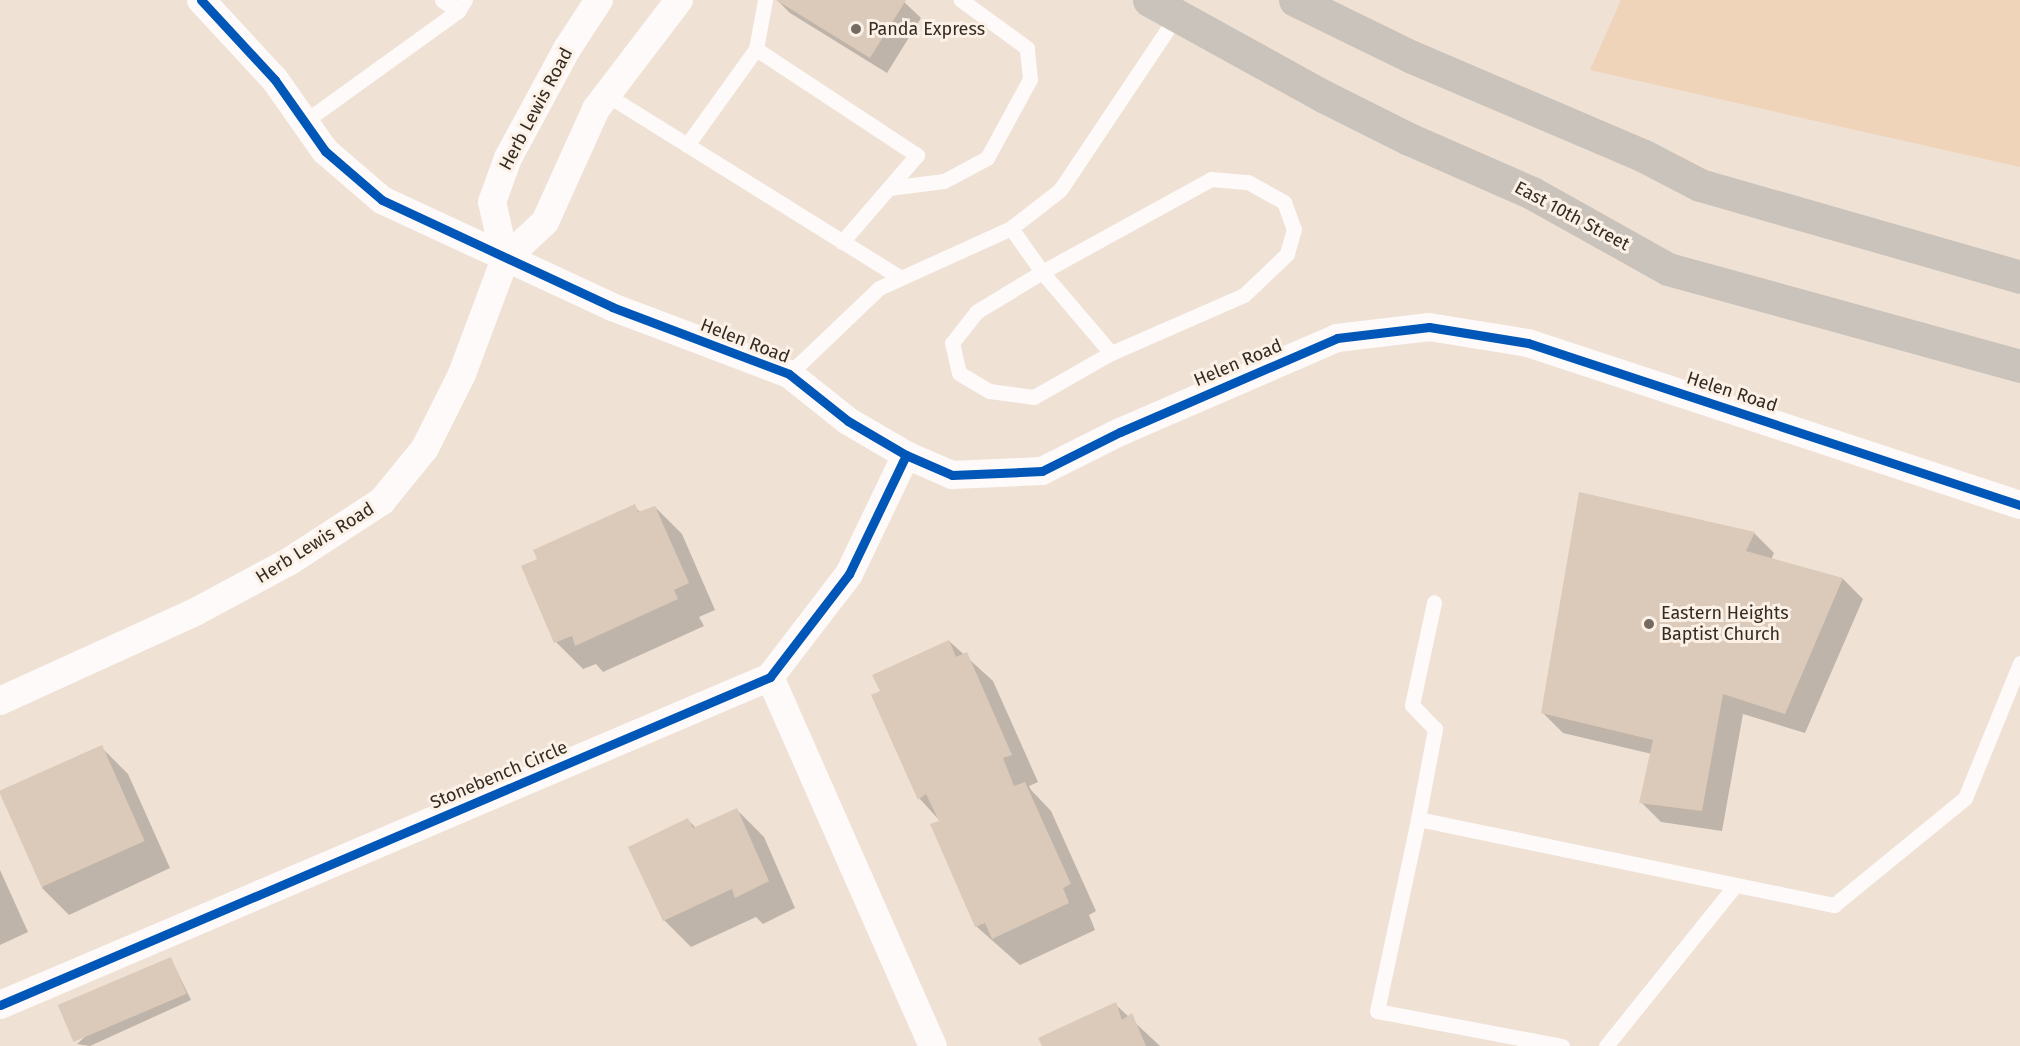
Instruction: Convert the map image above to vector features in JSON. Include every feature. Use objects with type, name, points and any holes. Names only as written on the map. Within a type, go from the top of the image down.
[{"type":"main road","points":[[1295,0],[1412,57],[1644,156],[1700,185],[2020,277]]},
{"type":"main road","name":"East 10th Street","points":[[1163,9],[1409,139],[1532,193],[1668,269],[2020,366]]},
{"type":"street","name":"Helen Road","points":[[201,0],[275,80],[325,151],[382,200],[504,259],[633,316],[789,374],[848,422],[906,455],[952,475],[1042,471],[1120,432],[1337,338],[1428,327],[1528,343],[2020,505]]},
{"type":"street","name":"Herb Lewis Road","points":[[504,259],[492,202],[508,158],[567,49],[599,0]]},
{"type":"street","name":"Herb Lewis Road","points":[[0,701],[195,612],[290,561],[382,501],[425,448],[462,374],[504,259],[545,222],[597,109],[679,0]]},
{"type":"street","name":"Stonebench Circle","points":[[0,1005],[770,677],[849,573],[906,455]]},
{"type":"street","points":[[770,677],[933,1046]]},
{"type":"lane","points":[[442,0],[461,5]]},
{"type":"lane","points":[[687,145],[756,49],[765,0]]},
{"type":"lane","points":[[889,188],[944,181],[987,158],[1030,79],[1027,48],[961,0]]},
{"type":"lane","points":[[304,122],[461,5]]},
{"type":"lane","points":[[789,374],[879,288],[1011,228],[1060,190],[1163,9]]},
{"type":"lane","points":[[756,49],[917,155],[842,242]]},
{"type":"lane","points":[[607,95],[901,278]]},
{"type":"lane","points":[[1211,179],[1248,183],[1284,202],[1294,229],[1287,254],[1244,295],[1112,354],[1034,397],[989,392],[959,373],[952,343],[976,312],[1042,272],[1211,179]]},
{"type":"lane","points":[[1011,228],[1042,272],[1112,354]]},
{"type":"lane","points":[[1434,602],[1412,705],[1435,729],[1377,1011],[1562,1046]]},
{"type":"lane","points":[[1418,819],[1734,887],[1834,905],[1965,798],[2020,663]]},
{"type":"lane","points":[[1606,1046],[1734,887]]},
{"type":"shaded area","points":[[1621,0],[2020,0],[2020,167],[1590,70]]},
{"type":"building","name":"Panda Express","points":[[776,0],[906,0],[870,58]]},
{"type":"building","points":[[1579,492],[1755,532],[1746,551],[1843,578],[1785,714],[1723,694],[1702,811],[1639,803],[1653,740],[1541,713]]},
{"type":"building","points":[[635,504],[638,512],[655,506],[689,583],[674,590],[678,599],[575,646],[572,636],[554,643],[521,566],[537,559],[533,550]]},
{"type":"building","points":[[949,640],[956,657],[967,652],[1012,755],[1003,758],[1014,786],[1025,782],[1071,884],[1063,888],[1069,903],[992,939],[985,923],[975,927],[930,824],[939,821],[926,794],[918,800],[871,695],[880,691],[872,675]]},
{"type":"building","points":[[102,745],[145,841],[41,887],[0,790]]},
{"type":"building","points":[[737,808],[769,881],[735,898],[732,889],[663,921],[628,847],[688,818],[693,828]]},
{"type":"building","points":[[171,957],[187,994],[73,1042],[58,1005]]},
{"type":"building","points":[[1116,1002],[1122,1020],[1132,1013],[1146,1046],[1042,1046],[1038,1038]]},
{"type":"cycle path","points":[[201,0],[275,80],[325,151],[382,200],[612,307],[789,374],[848,421],[906,455],[952,475],[1042,471],[1120,432],[1337,338],[1429,327],[1528,343],[2020,505]]},
{"type":"cycle path","points":[[0,1005],[770,677],[849,574],[906,455]]},
{"type":"place","name":"Panda Express","points":[[856,29]]},
{"type":"place","name":"Eastern Heights Baptist Church","points":[[1649,624]]}]
